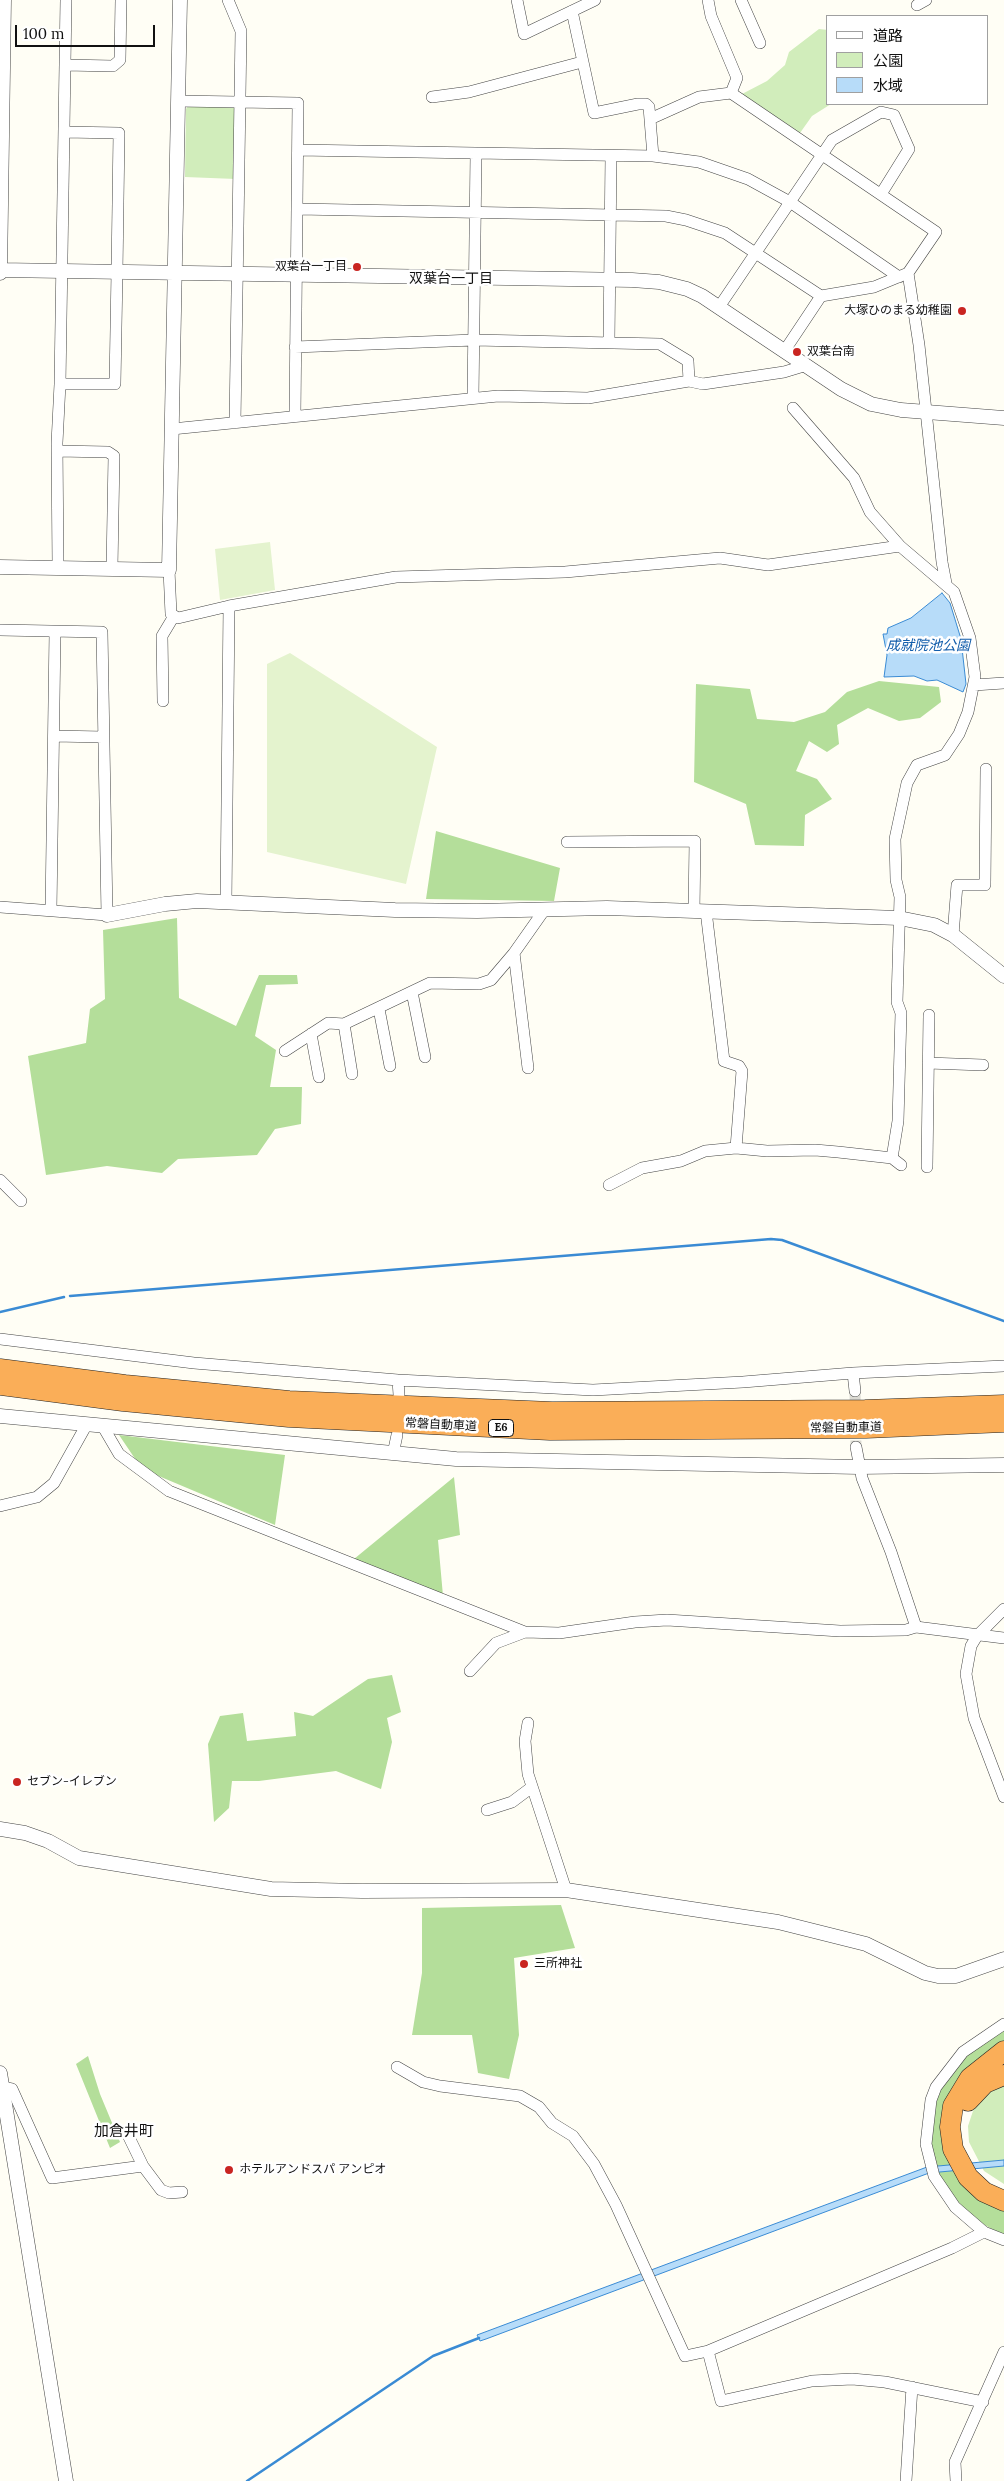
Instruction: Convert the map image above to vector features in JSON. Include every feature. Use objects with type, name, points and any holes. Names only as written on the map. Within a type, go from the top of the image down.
[{"type":"highway","name":"常磐自動車道","points":[[0,1369],[125,1385],[289,1401],[552,1412],[836,1411],[1004,1405]]},
{"type":"highway","name":"常磐自動車道","points":[[0,1385],[289,1417],[550,1430],[866,1428],[1004,1422]]},
{"type":"highway","points":[[1004,2051],[970,2078],[953,2106],[950,2127],[953,2149],[968,2177],[984,2192],[1004,2201]]},
{"type":"highway","points":[[1004,2075],[991,2079],[973,2094],[965,2108],[961,2125],[966,2153],[976,2170],[988,2182],[1004,2190]]},
{"type":"street","points":[[4,0],[0,271],[175,272],[610,280],[646,281],[674,285],[702,296],[841,389],[871,404],[901,410],[1004,418]]},
{"type":"street","points":[[58,567],[58,451],[66,0]]},
{"type":"street","points":[[65,65],[113,66],[120,60],[120,0]]},
{"type":"street","points":[[180,0],[169,570],[170,614],[178,618],[229,606],[396,577],[565,572],[720,558],[768,565],[900,546]]},
{"type":"street","points":[[228,0],[242,31],[235,423]]},
{"type":"street","points":[[517,0],[524,34],[595,0]]},
{"type":"street","points":[[708,0],[712,16],[737,78],[731,93]]},
{"type":"street","points":[[741,0],[760,44]]},
{"type":"street","points":[[572,11],[594,113],[646,104],[650,119],[653,156]]},
{"type":"street","points":[[432,97],[469,92],[582,62]]},
{"type":"street","points":[[298,209],[666,216],[686,220],[725,233],[821,296],[874,287],[904,275],[936,232],[731,93],[699,96],[650,119]]},
{"type":"street","points":[[178,101],[298,103],[294,417]]},
{"type":"street","points":[[720,307],[832,140],[881,112],[894,114],[909,149],[881,194]]},
{"type":"street","points":[[60,384],[114,384],[117,272],[119,133],[64,132]]},
{"type":"street","points":[[298,150],[653,156],[699,162],[733,172],[790,202],[904,275],[919,345],[942,562],[946,583]]},
{"type":"street","points":[[473,398],[476,154]]},
{"type":"street","points":[[609,341],[611,156]]},
{"type":"street","points":[[785,350],[821,296]]},
{"type":"street","points":[[295,348],[474,340],[609,341],[660,344],[688,361],[689,381]]},
{"type":"street","points":[[172,429],[498,396],[588,398],[689,381],[703,384],[784,372],[807,365]]},
{"type":"street","points":[[793,408],[854,478],[870,512],[900,546],[932,574],[946,583],[954,592],[970,638],[975,677],[968,712],[959,734],[944,755],[917,765],[908,783],[895,838],[896,880],[900,898],[897,1002],[901,1013],[896,1143],[892,1158]]},
{"type":"street","points":[[58,451],[108,452],[114,456],[112,568]]},
{"type":"street","points":[[0,567],[169,570]]},
{"type":"street","points":[[226,902],[229,606]]},
{"type":"street","points":[[164,701],[162,636],[174,616]]},
{"type":"street","points":[[0,630],[102,632],[107,916]]},
{"type":"street","points":[[51,910],[55,632]]},
{"type":"street","points":[[974,685],[1004,683]]},
{"type":"street","points":[[54,736],[103,737]]},
{"type":"street","points":[[953,935],[957,885],[985,885],[986,769]]},
{"type":"street","points":[[568,842],[695,841],[700,911],[724,1061],[739,1066],[742,1071],[736,1148]]},
{"type":"street","points":[[0,907],[107,916],[165,904],[197,901],[395,910],[477,911],[544,908],[899,918],[934,925],[953,935],[1004,976]]},
{"type":"street","points":[[285,1051],[328,1023],[344,1024],[430,983],[479,984],[491,980],[514,953],[544,908]]},
{"type":"street","points":[[514,953],[528,1068]]},
{"type":"street","points":[[412,992],[425,1057]]},
{"type":"street","points":[[378,1008],[390,1066]]},
{"type":"street","points":[[927,1167],[929,1014]]},
{"type":"street","points":[[344,1024],[352,1074]]},
{"type":"street","points":[[311,1034],[319,1077]]},
{"type":"street","points":[[928,1063],[983,1065]]},
{"type":"street","points":[[609,1185],[642,1168],[681,1161],[706,1151],[736,1148],[767,1151],[816,1150],[892,1158],[901,1165]]},
{"type":"street","points":[[0,1180],[21,1201]]},
{"type":"street","points":[[0,1339],[194,1363],[398,1380],[593,1390],[743,1382],[852,1373],[1004,1366]]},
{"type":"street","points":[[852,1373],[855,1391]]},
{"type":"street","points":[[398,1380],[399,1396]]},
{"type":"street","points":[[0,1416],[393,1454],[581,1462],[859,1467],[1004,1465]]},
{"type":"street","points":[[0,1506],[37,1497],[54,1483],[87,1424]]},
{"type":"street","points":[[102,1425],[119,1454],[169,1491],[525,1632],[559,1633],[635,1622],[667,1620],[840,1631],[906,1630],[916,1627],[1004,1638]]},
{"type":"street","points":[[393,1454],[397,1435]]},
{"type":"street","points":[[856,1447],[859,1467],[891,1552],[916,1627]]},
{"type":"street","points":[[1004,1610],[977,1636],[966,1662],[969,1697],[983,1746],[1004,1797]]},
{"type":"street","points":[[470,1671],[496,1643],[525,1632]]},
{"type":"street","points":[[528,1723],[526,1754],[532,1787],[566,1890]]},
{"type":"street","points":[[487,1810],[512,1802],[532,1787]]},
{"type":"street","points":[[0,1829],[25,1833],[48,1841],[79,1858],[271,1889],[566,1890],[778,1922],[866,1944],[925,1973],[938,1976],[956,1976],[1004,1959]]},
{"type":"street","points":[[1004,2024],[963,2052],[936,2086],[931,2100],[926,2130],[930,2165],[942,2191],[968,2220],[984,2232],[1004,2240]]},
{"type":"street","points":[[397,2067],[423,2082],[440,2086],[520,2096],[539,2107],[552,2123],[573,2136],[594,2164],[616,2205],[685,2356],[708,2351],[952,2248],[984,2232]]},
{"type":"street","points":[[0,2073],[66,2481]]},
{"type":"street","points":[[2,2087],[12,2089],[52,2178],[143,2166]]},
{"type":"street","points":[[126,2131],[143,2166],[161,2190],[169,2193],[182,2192]]},
{"type":"street","points":[[708,2351],[721,2401],[812,2381],[852,2379],[912,2387],[983,2402]]},
{"type":"street","points":[[956,2481],[955,2462],[1004,2352]]},
{"type":"street","points":[[906,2481],[912,2387]]},
{"type":"green space","points":[[819,29],[826,30],[826,105],[829,105],[812,116],[800,133],[742,94],[767,81],[785,65],[789,52]]},
{"type":"green space","points":[[188,106],[235,106],[236,179],[185,177],[186,109]]},
{"type":"green space","points":[[270,542],[275,590],[220,600],[215,549]]},
{"type":"green space","points":[[290,653],[437,747],[406,884],[267,852],[267,664]]},
{"type":"green space","points":[[879,681],[939,687],[941,702],[920,718],[899,721],[868,708],[837,725],[839,744],[827,752],[809,741],[796,771],[817,779],[832,799],[805,815],[804,846],[755,845],[746,804],[694,782],[696,684],[750,689],[757,719],[794,722],[825,712],[847,692]]},
{"type":"green space","points":[[436,831],[560,868],[554,901],[426,899]]},
{"type":"green space","points":[[177,918],[179,998],[236,1026],[259,975],[297,975],[298,984],[266,985],[255,1036],[276,1050],[270,1087],[302,1087],[301,1124],[275,1129],[257,1155],[178,1159],[162,1173],[107,1166],[46,1175],[28,1056],[86,1043],[90,1009],[105,999],[103,930]]},
{"type":"green space","points":[[119,1435],[285,1455],[275,1525],[142,1469]]},
{"type":"green space","points":[[454,1477],[460,1535],[438,1540],[443,1596],[354,1559]]},
{"type":"green space","points":[[392,1675],[401,1712],[387,1718],[392,1742],[381,1789],[336,1771],[259,1781],[232,1781],[229,1808],[214,1822],[208,1744],[220,1716],[243,1713],[247,1741],[296,1736],[294,1712],[313,1716],[368,1679]]},
{"type":"green space","points":[[561,1905],[575,1948],[514,1958],[519,2035],[509,2079],[478,2073],[472,2035],[412,2035],[422,1973],[422,1908]]},
{"type":"green space","points":[[1004,2029],[1004,2046],[973,2067],[946,2146],[1004,2208],[1004,2236],[971,2217],[962,2207],[939,2176],[931,2145],[936,2102],[944,2080],[962,2058]]},
{"type":"green space","points":[[88,2056],[100,2094],[120,2142],[110,2148],[76,2064]]},
{"type":"green space","points":[[1004,2082],[1004,2184],[984,2171],[969,2142],[968,2126],[976,2102]]},
{"type":"water","name":"成就院池公園","points":[[942,593],[950,603],[961,639],[966,684],[963,692],[937,680],[927,681],[914,676],[884,677],[887,655],[883,634],[887,634],[888,628],[911,618]]},
{"type":"water","points":[[1004,2160],[1004,2166],[929,2173],[486,2339],[480,2341],[477,2335],[927,2167]]},
{"type":"waterway","points":[[70,1296],[771,1239],[782,1240],[1004,1321]]},
{"type":"waterway","points":[[0,1312],[64,1297]]},
{"type":"waterway","points":[[247,2481],[433,2356],[479,2338]]},
{"type":"tunnel","points":[[855,1391],[856,1447]]},
{"type":"place","name":"双葉台一丁目","points":[[357,267]]},
{"type":"place","name":"大塚ひのまる幼稚園","points":[[962,311]]},
{"type":"place","name":"双葉台南","points":[[797,352]]},
{"type":"place","name":"セブン-イレブン","points":[[17,1782]]},
{"type":"place","name":"三所神社","points":[[524,1964]]},
{"type":"place","name":"ホテルアンドスパ アンピオ","points":[[229,2170]]},
{"type":"district","name":"双葉台一丁目","points":[[451,279]]},
{"type":"district","name":"加倉井町","points":[[124,2132]]}]
